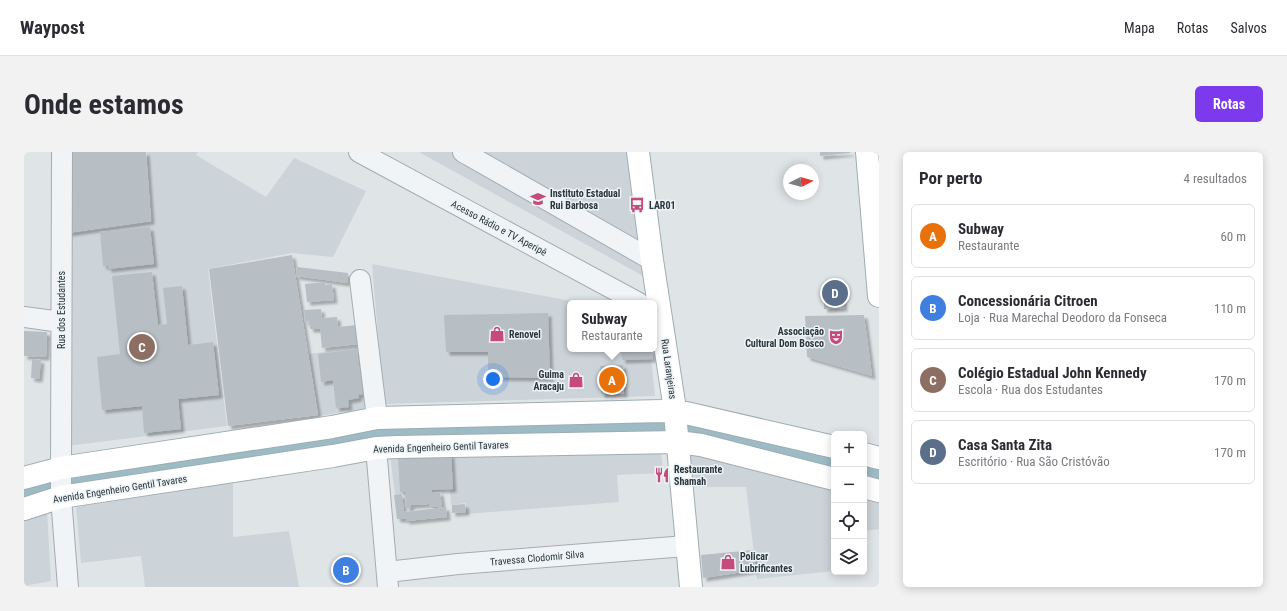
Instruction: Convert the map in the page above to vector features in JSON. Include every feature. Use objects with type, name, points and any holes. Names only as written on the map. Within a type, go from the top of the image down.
[{"type":"main road","name":"Rua Laranjeiras","points":[[638,152],[656,300]]},
{"type":"main road","points":[[867,152],[879,296]]},
{"type":"main road","name":"Rua Laranjeiras","points":[[657,313],[674,415],[690,587]]},
{"type":"main road","points":[[24,478],[61,469],[332,427],[377,418],[674,415],[686,412],[831,446]]},
{"type":"main road","name":"Avenida Engenheiro Gentil Tavares","points":[[24,509],[61,496],[326,457],[376,448],[677,441],[701,445],[831,478]]},
{"type":"main road","points":[[867,455],[879,458]]},
{"type":"main road","points":[[867,488],[879,491]]},
{"type":"street","name":"Rua dos Estudantes","points":[[61,496],[62,152]]},
{"type":"street","name":"Acesso Rádio e TV Aperipê","points":[[358,152],[633,300]]},
{"type":"street","points":[[463,152],[652,260]]},
{"type":"street","points":[[360,280],[377,418]]},
{"type":"street","points":[[24,317],[61,322]]},
{"type":"street","points":[[376,448],[388,580]]},
{"type":"street","points":[[61,496],[68,587]]},
{"type":"street","name":"Travessa Clodomir Silva","points":[[388,580],[458,564],[686,546]]},
{"type":"shaded area","points":[[147,152],[198,152],[196,155],[266,197],[294,158],[366,191],[333,257],[292,253],[208,269],[227,426],[67,446],[67,234],[152,222]]},
{"type":"shaded area","points":[[419,152],[626,152],[639,235],[643,276]]},
{"type":"shaded area","points":[[372,264],[567,300],[567,352],[650,352],[655,396],[384,404]]},
{"type":"shaded area","points":[[359,347],[365,408],[319,416],[309,354]]},
{"type":"shaded area","points":[[661,451],[663,473],[617,475],[619,502],[466,514],[466,503],[451,505],[450,490],[395,495],[390,455]]},
{"type":"shaded area","points":[[690,454],[831,486],[831,571],[757,579],[746,487],[692,487]]},
{"type":"shaded area","points":[[233,480],[233,537],[289,531],[299,587],[145,587],[141,556],[81,563],[76,506]]},
{"type":"shaded area","points":[[867,494],[879,497],[879,529],[867,531]]},
{"type":"shaded area","points":[[47,511],[51,581],[24,586],[24,517]]},
{"type":"building","points":[[66,152],[146,152],[151,221],[67,233]]},
{"type":"building","points":[[820,152],[850,152],[850,153],[820,156]]},
{"type":"building","points":[[150,227],[154,264],[108,269],[108,266],[103,266],[100,232]]},
{"type":"building","points":[[292,255],[318,415],[228,426],[209,269]]},
{"type":"building","points":[[297,267],[348,273],[347,283],[296,276]]},
{"type":"building","points":[[152,272],[158,325],[167,324],[163,288],[182,286],[188,345],[213,342],[219,395],[178,399],[181,429],[144,433],[142,406],[102,410],[97,357],[120,354],[112,276]]},
{"type":"building","points":[[325,282],[325,285],[332,284],[334,300],[307,302],[305,284]]},
{"type":"building","points":[[826,286],[842,286],[844,308],[824,309],[824,300],[829,300]]},
{"type":"building","points":[[321,309],[322,318],[337,317],[338,327],[357,325],[359,344],[322,348],[320,329],[310,329],[309,321],[305,322],[304,310]]},
{"type":"building","name":"Renovel","points":[[548,313],[550,378],[488,377],[488,352],[446,352],[444,315]]},
{"type":"building","name":"Associação Cultural Dom Bosco","points":[[864,315],[872,376],[807,357],[805,316]]},
{"type":"building","points":[[24,331],[47,332],[46,357],[24,356]]},
{"type":"building","points":[[357,349],[363,394],[358,395],[359,398],[348,400],[349,407],[336,408],[333,380],[321,382],[318,354]]},
{"type":"building","points":[[621,352],[653,352],[653,359],[622,360]]},
{"type":"building","points":[[32,359],[41,360],[39,379],[31,378]]},
{"type":"building","points":[[623,365],[624,394],[601,394],[600,366]]},
{"type":"building","points":[[451,454],[453,489],[431,490],[432,493],[440,492],[442,506],[430,507],[429,504],[411,505],[411,508],[406,508],[405,492],[400,492],[398,457]]},
{"type":"building","points":[[402,494],[404,512],[446,507],[447,517],[406,521],[406,519],[397,519],[394,495]]},
{"type":"building","points":[[465,504],[466,512],[452,513],[452,505]]},
{"type":"building","name":"Policar Lubrificantes","points":[[753,550],[756,570],[703,578],[701,555]]},
{"type":"waterway","points":[[24,491],[77,478],[248,457],[382,432],[665,425],[831,463]]},
{"type":"waterway","points":[[867,472],[879,475]]},
{"type":"place","name":"Instituto Estadual Rui Barbosa","points":[[538,199]]},
{"type":"place","name":"LAR01","points":[[637,205]]},
{"type":"place","name":"Casa Santa Zita","points":[[835,293]]},
{"type":"place","name":"Renovel","points":[[497,334]]},
{"type":"place","name":"Associação Cultural Dom Bosco","points":[[836,337]]},
{"type":"place","name":"Colégio Estadual John Kennedy","points":[[142,347]]},
{"type":"place","name":"Guima Aracaju","points":[[576,380]]},
{"type":"place","name":"Subway","points":[[612,380]]},
{"type":"place","name":"Restaurante Shamah","points":[[662,475]]},
{"type":"place","name":"Policar Lubrificantes","points":[[728,562]]},
{"type":"place","name":"Concessionária Citroen","points":[[346,570]]}]
